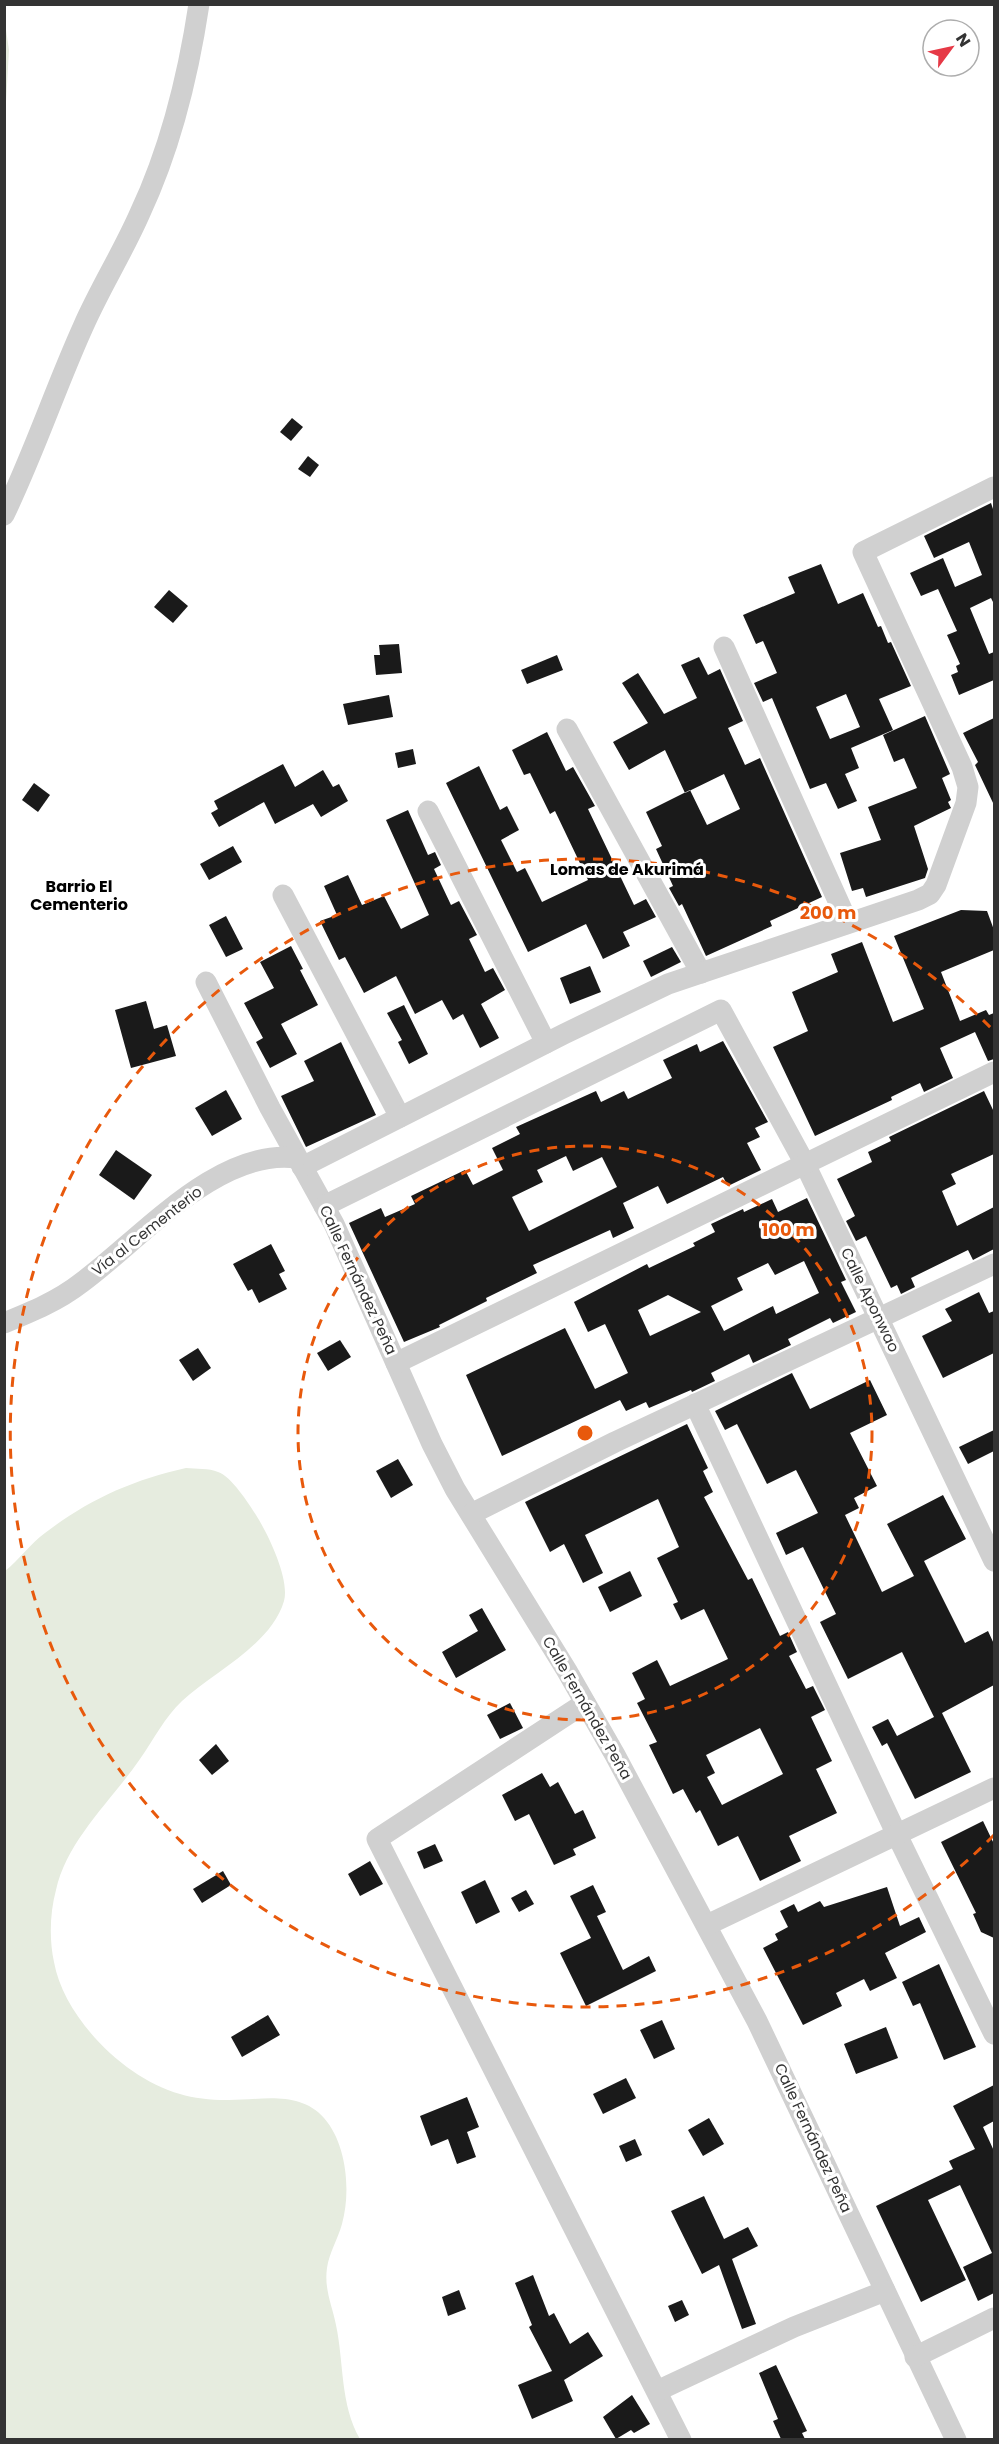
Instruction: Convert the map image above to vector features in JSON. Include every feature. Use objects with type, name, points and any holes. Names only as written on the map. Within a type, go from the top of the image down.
[{"type":"street","points":[[4,515],[33,456],[83,325],[112,272],[158,172],[182,97],[199,4]]},
{"type":"street","points":[[299,1163],[400,1117],[668,984],[930,894],[936,885],[966,802],[968,787],[962,767],[863,552],[994,487]]},
{"type":"street","points":[[724,647],[848,923]]},
{"type":"street","points":[[567,729],[701,973]]},
{"type":"street","points":[[428,811],[546,1043]]},
{"type":"street","points":[[283,895],[400,1117]]},
{"type":"street","name":"Calle Fernández Peña","points":[[206,982],[299,1163],[324,1206],[432,1444],[471,1514],[585,1703],[757,2021],[956,2439]]},
{"type":"street","name":"Calle Aponwao","points":[[324,1206],[721,1010],[805,1164],[994,1562]]},
{"type":"street","points":[[396,1363],[994,1072]]},
{"type":"street","name":"Vía al Cementerio","points":[[4,1323],[42,1307],[79,1285],[180,1203],[210,1182],[234,1169],[258,1160],[280,1156],[299,1163]]},
{"type":"street","points":[[471,1514],[695,1404],[994,1264]]},
{"type":"street","points":[[695,1404],[897,1835],[994,2034]]},
{"type":"street","points":[[585,1703],[377,1839],[681,2439]]},
{"type":"street","points":[[707,1925],[994,1788]]},
{"type":"street","points":[[657,2391],[794,2327],[885,2291]]},
{"type":"street","points":[[915,2357],[994,2318]]},
{"type":"shaded area","points":[[4,23],[9,50],[5,120]]},
{"type":"shaded area","points":[[186,1468],[218,1472],[234,1484],[261,1523],[272,1545],[284,1581],[284,1601],[277,1617],[254,1644],[176,1707],[129,1774],[80,1837],[70,1854],[56,1890],[52,1907],[52,1953],[60,1983],[70,2004],[84,2024],[100,2043],[139,2075],[159,2086],[196,2098],[225,2100],[277,2098],[302,2103],[314,2109],[332,2129],[338,2141],[345,2169],[346,2198],[342,2224],[328,2262],[326,2276],[339,2339],[346,2398],[360,2439],[5,2439],[5,1571],[45,1533],[94,1501],[129,1485]]},
{"type":"building","points":[[292,418],[303,427],[291,441],[280,432]]},
{"type":"building","points":[[308,456],[319,465],[310,477],[298,469]]},
{"type":"building","points":[[991,503],[994,512],[994,604],[991,598],[970,608],[989,654],[994,652],[994,680],[959,695],[951,675],[958,672],[956,666],[960,664],[947,635],[957,631],[938,589],[921,596],[910,573],[943,558],[955,587],[982,575],[969,542],[934,558],[924,536]]},
{"type":"building","points":[[821,564],[838,604],[863,593],[878,627],[881,626],[888,643],[891,642],[911,686],[879,699],[893,730],[851,748],[859,768],[845,774],[857,801],[838,809],[826,783],[810,789],[772,698],[763,702],[754,683],[777,673],[763,641],[756,644],[743,615],[795,593],[788,577]],"holes":[[[846,694],[860,727],[830,739],[816,707]]]},
{"type":"building","points":[[169,590],[188,606],[173,623],[154,607]]},
{"type":"building","points":[[399,644],[402,673],[376,675],[374,655],[380,655],[379,645]]},
{"type":"building","points":[[557,655],[563,670],[527,684],[521,670]]},
{"type":"building","points":[[699,657],[708,675],[720,669],[743,721],[728,728],[745,765],[760,758],[822,897],[770,921],[772,926],[706,956],[682,904],[679,906],[669,888],[673,886],[656,849],[662,846],[646,812],[685,793],[665,750],[629,770],[613,742],[648,723],[622,683],[638,673],[664,714],[697,698],[681,665]],"holes":[[[724,774],[740,809],[707,825],[690,790]]]},
{"type":"building","points":[[389,695],[393,717],[348,725],[343,704]]},
{"type":"building","points":[[925,716],[950,774],[942,778],[951,800],[948,802],[951,808],[914,826],[928,869],[925,878],[866,897],[863,888],[852,891],[840,853],[881,840],[868,807],[917,788],[904,758],[894,762],[883,735]]},
{"type":"building","points":[[994,718],[994,805],[975,765],[978,762],[963,733]]},
{"type":"building","points":[[547,732],[566,771],[573,767],[595,806],[588,809],[634,905],[646,899],[656,917],[623,932],[630,946],[603,959],[586,924],[528,952],[446,783],[479,766],[500,810],[507,806],[519,830],[501,840],[517,872],[525,868],[542,902],[588,880],[555,811],[550,814],[530,773],[524,775],[512,750]]},
{"type":"building","points":[[413,749],[416,764],[398,768],[395,753]]},
{"type":"building","points":[[283,764],[295,787],[323,770],[333,787],[339,784],[348,801],[321,817],[313,804],[275,824],[264,802],[219,827],[211,813],[218,809],[214,801]]},
{"type":"building","points":[[34,783],[50,795],[38,812],[22,800]]},
{"type":"building","points":[[408,810],[428,855],[435,852],[441,865],[434,869],[451,905],[459,901],[477,935],[469,939],[485,972],[493,968],[505,990],[481,1004],[499,1038],[480,1048],[463,1014],[453,1020],[442,1000],[415,1014],[396,976],[364,993],[345,957],[339,960],[320,921],[337,915],[324,886],[348,875],[362,905],[384,896],[401,929],[429,915],[386,820]]},
{"type":"building","points":[[233,846],[242,862],[209,880],[200,864]]},
{"type":"building","points":[[961,910],[987,911],[994,930],[994,950],[941,972],[960,1021],[986,1010],[989,1015],[994,1013],[994,1059],[988,1061],[975,1032],[940,1048],[953,1078],[924,1092],[920,1083],[891,1097],[892,1100],[815,1136],[773,1047],[808,1031],[792,992],[838,972],[831,954],[862,942],[893,1022],[924,1009],[894,936]]},
{"type":"building","points":[[226,916],[243,949],[226,957],[209,925]]},
{"type":"building","points":[[291,946],[303,969],[300,970],[318,1005],[281,1024],[297,1054],[270,1068],[256,1042],[263,1038],[244,1003],[274,988],[260,962]]},
{"type":"building","points":[[672,947],[681,962],[651,977],[643,961]]},
{"type":"building","points":[[590,966],[601,992],[570,1004],[560,978]]},
{"type":"building","points":[[146,1001],[154,1029],[167,1025],[176,1056],[131,1068],[115,1010]]},
{"type":"building","points":[[404,1005],[428,1054],[409,1064],[398,1042],[402,1040],[387,1013]]},
{"type":"building","points":[[723,1041],[768,1122],[755,1128],[760,1137],[747,1143],[761,1170],[728,1186],[723,1177],[667,1204],[658,1186],[623,1203],[634,1228],[613,1238],[610,1230],[533,1265],[537,1273],[486,1298],[487,1301],[439,1325],[440,1327],[404,1342],[349,1223],[381,1208],[385,1217],[415,1204],[411,1196],[465,1170],[473,1185],[503,1170],[492,1148],[520,1134],[516,1127],[596,1091],[601,1102],[624,1091],[628,1099],[672,1078],[663,1060],[697,1044],[700,1052]],"holes":[[[566,1156],[573,1171],[602,1157],[617,1187],[529,1231],[512,1197],[543,1182],[537,1170]]]},
{"type":"building","points":[[341,1042],[376,1115],[306,1147],[281,1096],[314,1081],[304,1061]]},
{"type":"building","points":[[226,1090],[242,1119],[212,1136],[195,1108]]},
{"type":"building","points":[[984,1091],[994,1112],[994,1154],[951,1174],[956,1184],[942,1191],[957,1226],[994,1207],[994,1249],[973,1260],[968,1250],[911,1278],[915,1287],[901,1294],[897,1285],[891,1288],[866,1236],[856,1241],[846,1221],[855,1216],[837,1179],[872,1162],[868,1152],[891,1141],[889,1137]]},
{"type":"building","points":[[116,1150],[152,1175],[134,1200],[99,1175]]},
{"type":"building","points":[[807,1198],[846,1280],[841,1282],[856,1312],[833,1323],[830,1318],[788,1339],[791,1345],[753,1363],[749,1354],[711,1373],[715,1381],[692,1392],[691,1390],[649,1408],[646,1402],[626,1411],[620,1400],[502,1456],[466,1375],[565,1328],[595,1389],[628,1373],[605,1324],[588,1332],[574,1302],[647,1264],[649,1268],[695,1246],[693,1243],[715,1232],[711,1224],[743,1209],[744,1212],[772,1199],[778,1212]],"holes":[[[804,1261],[819,1293],[776,1314],[773,1306],[724,1331],[711,1306],[743,1290],[737,1278],[768,1263],[775,1275]],[[668,1295],[701,1312],[650,1336],[638,1310]]]},
{"type":"building","points":[[271,1244],[285,1271],[279,1274],[287,1289],[259,1303],[252,1289],[248,1291],[233,1264]]},
{"type":"building","points":[[979,1292],[989,1313],[994,1311],[994,1353],[943,1378],[922,1336],[952,1321],[945,1309]]},
{"type":"building","points":[[340,1340],[351,1357],[328,1371],[317,1353]]},
{"type":"building","points":[[198,1348],[211,1368],[193,1381],[179,1360]]},
{"type":"building","points":[[792,1373],[810,1409],[870,1380],[887,1415],[850,1433],[877,1486],[854,1498],[859,1508],[845,1515],[882,1592],[914,1576],[887,1524],[943,1495],[966,1539],[924,1561],[965,1643],[988,1631],[994,1644],[994,1685],[942,1713],[971,1772],[915,1799],[887,1743],[882,1746],[872,1727],[888,1719],[897,1736],[934,1717],[902,1652],[848,1679],[820,1622],[836,1614],[803,1547],[786,1555],[776,1533],[818,1513],[796,1470],[767,1484],[737,1424],[725,1430],[715,1411]]},
{"type":"building","points":[[687,1424],[708,1468],[703,1471],[713,1492],[704,1497],[748,1580],[752,1578],[780,1636],[788,1632],[797,1652],[789,1656],[806,1689],[813,1686],[825,1710],[811,1717],[832,1761],[816,1769],[837,1813],[789,1836],[801,1861],[760,1881],[738,1836],[718,1846],[700,1810],[696,1813],[683,1789],[673,1794],[649,1745],[657,1742],[637,1703],[645,1699],[632,1673],[657,1660],[670,1686],[728,1659],[704,1609],[681,1620],[673,1604],[678,1602],[657,1558],[679,1547],[658,1499],[585,1535],[603,1573],[583,1583],[564,1544],[550,1552],[525,1502]],"holes":[[[760,1728],[783,1774],[722,1805],[707,1777],[715,1773],[706,1755]]]},
{"type":"building","points":[[994,1430],[994,1451],[968,1464],[959,1447]]},
{"type":"building","points":[[398,1459],[413,1485],[391,1498],[376,1471]]},
{"type":"building","points":[[630,1571],[642,1596],[610,1612],[598,1587]]},
{"type":"building","points":[[482,1608],[506,1650],[456,1678],[442,1652],[478,1631],[469,1615]]},
{"type":"building","points":[[510,1703],[523,1728],[500,1739],[487,1715]]},
{"type":"building","points":[[216,1744],[229,1761],[212,1775],[199,1760]]},
{"type":"building","points":[[542,1773],[550,1787],[558,1782],[575,1814],[583,1810],[596,1838],[573,1849],[576,1855],[554,1865],[529,1814],[515,1821],[502,1795]]},
{"type":"building","points":[[983,1821],[994,1844],[994,1938],[981,1932],[973,1914],[976,1913],[941,1842]]},
{"type":"building","points":[[435,1844],[443,1861],[424,1869],[417,1852]]},
{"type":"building","points":[[370,1861],[383,1884],[360,1896],[348,1874]]},
{"type":"building","points":[[223,1871],[231,1885],[202,1903],[193,1889]]},
{"type":"building","points":[[485,1880],[500,1912],[476,1924],[461,1892]]},
{"type":"building","points":[[593,1885],[606,1912],[597,1916],[623,1970],[649,1956],[656,1971],[586,2006],[560,1953],[591,1938],[570,1896]]},
{"type":"building","points":[[887,1887],[900,1926],[919,1917],[926,1932],[885,1953],[897,1978],[870,1991],[864,1979],[836,1993],[842,2006],[803,2025],[763,1948],[778,1940],[775,1934],[788,1927],[780,1911],[794,1904],[798,1912],[820,1901],[824,1907]]},
{"type":"building","points":[[526,1890],[534,1904],[519,1912],[511,1898]]},
{"type":"building","points":[[939,1964],[976,2047],[944,2060],[920,2003],[913,2006],[902,1982]]},
{"type":"building","points":[[268,2015],[280,2035],[242,2057],[231,2037]]},
{"type":"building","points":[[662,2020],[675,2049],[654,2059],[640,2030]]},
{"type":"building","points":[[886,2027],[898,2058],[856,2074],[844,2044]]},
{"type":"building","points":[[626,2078],[636,2098],[603,2114],[593,2094]]},
{"type":"building","points":[[994,2085],[994,2121],[983,2127],[994,2151],[994,2293],[978,2301],[963,2267],[992,2253],[960,2185],[928,2200],[966,2280],[921,2302],[876,2206],[953,2169],[949,2161],[975,2149],[953,2106]]},
{"type":"building","points":[[467,2097],[479,2127],[467,2132],[476,2157],[457,2164],[448,2139],[431,2146],[420,2116]]},
{"type":"building","points":[[709,2118],[724,2144],[703,2156],[688,2130]]},
{"type":"building","points":[[635,2139],[642,2155],[626,2162],[619,2146]]},
{"type":"building","points":[[704,2196],[724,2239],[748,2227],[758,2246],[732,2259],[756,2324],[742,2329],[719,2265],[702,2274],[671,2211]]},
{"type":"building","points":[[533,2275],[549,2316],[554,2313],[570,2344],[588,2332],[603,2356],[564,2380],[573,2401],[532,2419],[518,2385],[552,2371],[529,2327],[532,2325],[515,2283]]},
{"type":"building","points":[[459,2290],[466,2309],[448,2316],[442,2297]]},
{"type":"building","points":[[682,2300],[689,2315],[675,2322],[668,2306]]},
{"type":"building","points":[[776,2365],[807,2431],[802,2433],[805,2439],[781,2439],[773,2421],[778,2419],[759,2373]]},
{"type":"building","points":[[632,2395],[650,2424],[634,2433],[631,2430],[616,2439],[603,2417]]},
{"type":"district","name":"Lomas de Akurimá","points":[[627,869]]},
{"type":"district","name":"Barrio El Cementerio","points":[[79,895]]}]
